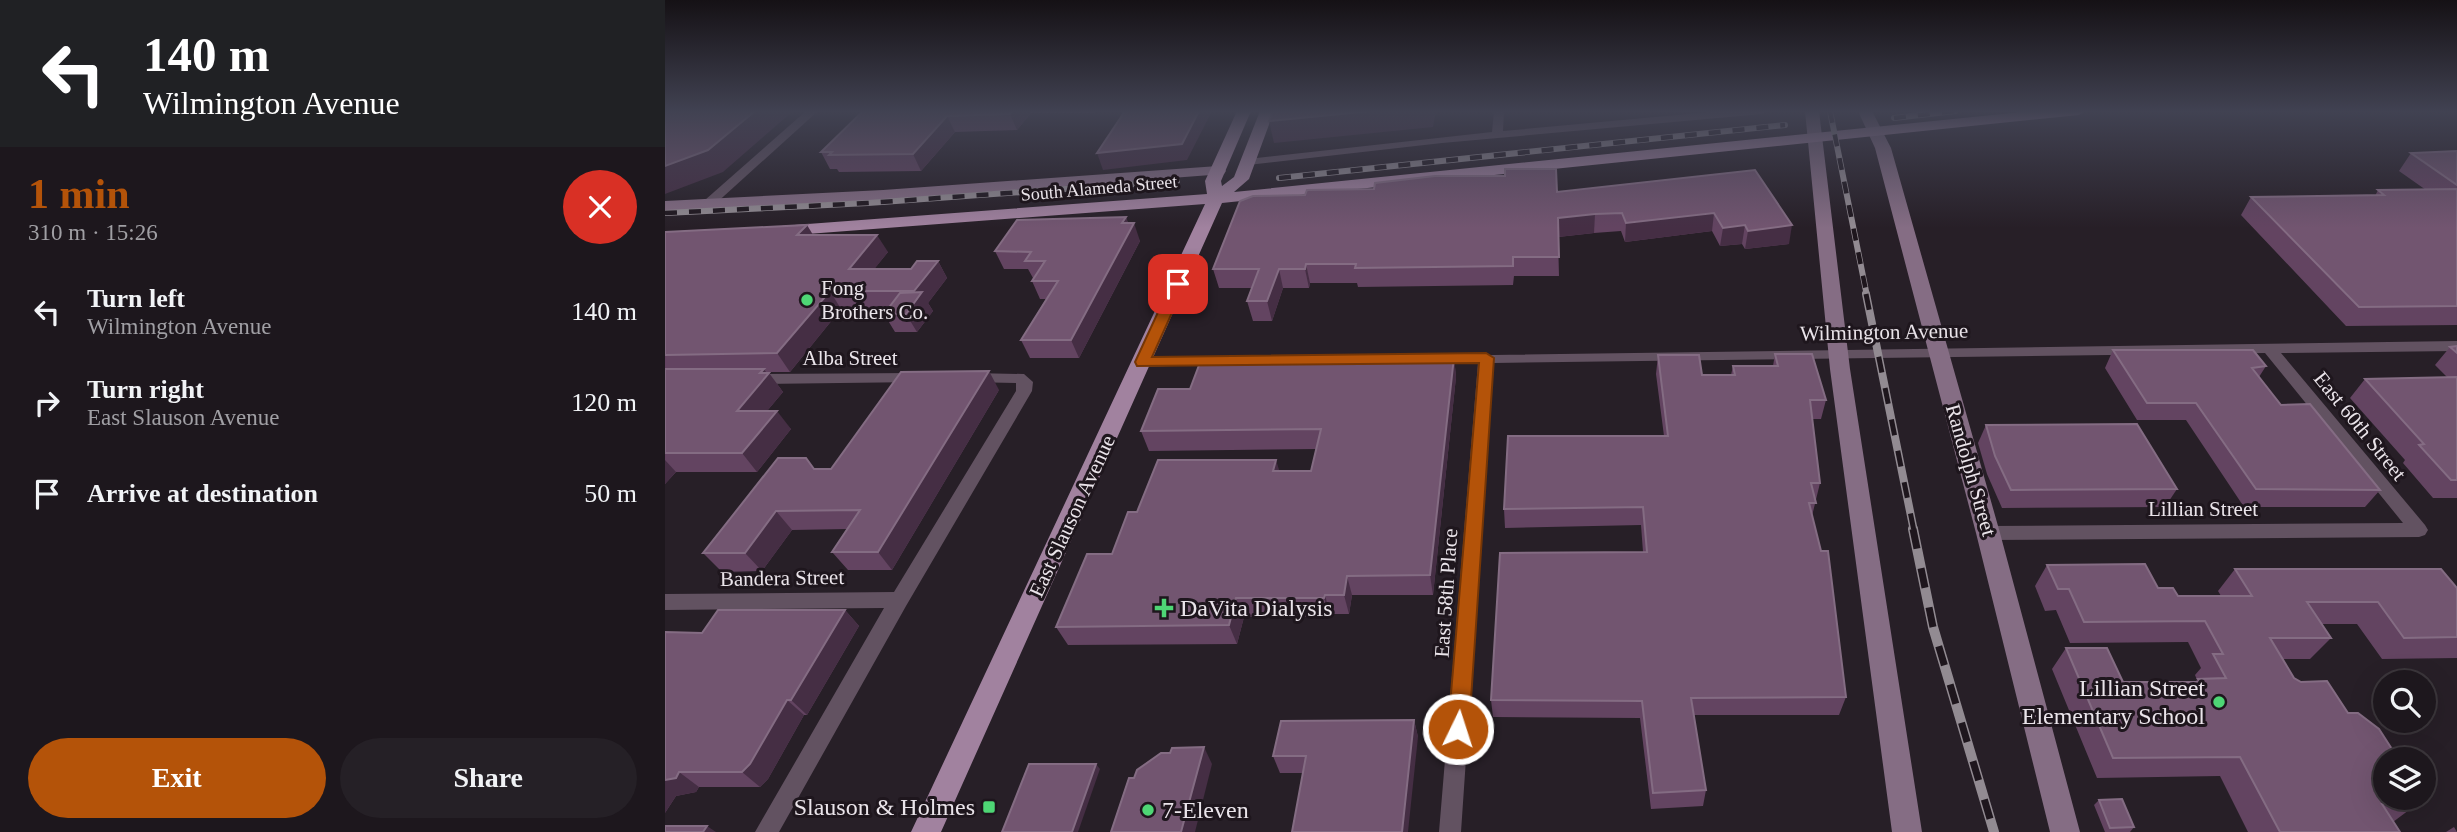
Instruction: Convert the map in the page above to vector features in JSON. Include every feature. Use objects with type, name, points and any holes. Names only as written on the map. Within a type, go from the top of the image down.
[{"type":"main road","name":"East Slauson Avenue","points":[[1216,199],[1213,181],[1227,150]]},
{"type":"main road","name":"East Slauson Avenue","points":[[926,832],[1216,199],[1241,179],[1253,150]]},
{"type":"main road","name":"South Alameda Street","points":[[768,231],[941,221],[1216,199],[1409,182],[1707,150]]},
{"type":"street","points":[[709,204],[770,150]]},
{"type":"street","points":[[1248,162],[1365,150]]},
{"type":"street","points":[[1817,150],[1838,354],[1907,832]]},
{"type":"street","name":"Randolph Street","points":[[1883,150],[1988,533],[2065,832]]},
{"type":"street","name":"South Alameda Street","points":[[665,206],[883,195],[1218,171]]},
{"type":"street","name":"Wilmington Avenue","points":[[1421,359],[2457,346]]},
{"type":"street","name":"East 60th Street","points":[[2269,348],[2419,530]]},
{"type":"street","name":"East 58th Place","points":[[1450,832],[1486,358]]},
{"type":"street","points":[[1143,362],[1239,361]]},
{"type":"street","name":"Alba Street","points":[[734,379],[926,378]]},
{"type":"street","points":[[766,832],[899,600],[1024,391],[1025,382],[1019,378],[953,378]]},
{"type":"street","name":"Lillian Street","points":[[1988,533],[2419,530]]},
{"type":"street","name":"Bandera Street","points":[[665,602],[899,600]]},
{"type":"building","points":[[665,150],[708,150],[708,150],[665,166]]},
{"type":"building","points":[[823,150],[917,150],[913,154],[829,155],[832,152],[821,152]]},
{"type":"building","points":[[1099,150],[1127,150],[1097,153]]},
{"type":"building","points":[[2457,151],[2457,185],[2411,153]]},
{"type":"building","points":[[1505,169],[1556,169],[1557,192],[1755,170],[1792,225],[1748,231],[1745,225],[1723,228],[1714,213],[1626,223],[1622,213],[1558,218],[1559,257],[1513,257],[1513,266],[1355,268],[1356,264],[1306,264],[1305,269],[1279,269],[1267,301],[1247,301],[1259,269],[1213,269],[1240,201],[1253,196],[1305,195],[1307,190],[1374,189],[1375,183],[1435,176],[1505,176]]},
{"type":"building","points":[[2457,189],[2457,306],[2359,307],[2251,197],[2384,195],[2378,190]]},
{"type":"building","points":[[1126,217],[1122,223],[1134,223],[1071,340],[1021,340],[1058,281],[1032,281],[1045,261],[1025,261],[1031,252],[995,251],[1017,220]]},
{"type":"building","points":[[807,225],[797,235],[877,235],[849,269],[911,269],[917,261],[938,261],[914,291],[830,291],[777,353],[665,355],[665,232]]},
{"type":"building","points":[[922,292],[906,314],[884,314],[900,293]]},
{"type":"building","points":[[2113,350],[2253,350],[2266,366],[2252,368],[2281,405],[2310,404],[2380,490],[2256,489],[2196,403],[2147,403]]},
{"type":"building","points":[[1775,354],[1812,354],[1826,400],[1810,400],[1820,483],[1811,483],[1816,503],[1809,503],[1821,551],[1828,551],[1846,697],[1691,698],[1706,790],[1653,793],[1642,701],[1491,700],[1500,553],[1647,552],[1643,507],[1504,509],[1508,436],[1668,436],[1658,355],[1699,355],[1702,375],[1735,375],[1733,366],[1778,366]]},
{"type":"building","points":[[1454,357],[1430,575],[1347,576],[1344,595],[1325,595],[1324,598],[1236,598],[1229,625],[1056,627],[1087,554],[1112,554],[1128,512],[1137,512],[1158,460],[1276,460],[1273,471],[1311,471],[1321,429],[1141,431],[1158,389],[1190,389],[1201,360]]},
{"type":"building","points":[[665,369],[764,369],[760,373],[769,373],[737,411],[777,411],[742,453],[665,453]]},
{"type":"building","points":[[989,371],[878,552],[832,552],[860,510],[776,511],[745,553],[703,553],[778,458],[806,458],[814,469],[831,469],[901,372]]},
{"type":"building","points":[[2457,377],[2457,480],[2451,480],[2419,445],[2424,444],[2365,379]]},
{"type":"building","points":[[2137,424],[2177,489],[2011,490],[1995,456],[1986,425]]},
{"type":"building","points":[[2145,564],[2158,588],[2173,588],[2178,596],[2252,596],[2235,569],[2441,569],[2457,588],[2457,637],[2404,638],[2378,602],[2307,602],[2331,638],[2270,638],[2294,678],[2301,682],[2327,681],[2348,713],[2358,713],[2373,724],[2373,733],[2382,733],[2391,747],[2373,747],[2373,810],[2386,810],[2400,832],[2280,832],[2240,757],[2113,758],[2066,648],[2107,648],[2123,682],[2200,682],[2198,679],[2226,678],[2213,654],[2223,654],[2205,621],[2084,622],[2069,589],[2058,589],[2047,565]]},
{"type":"building","points":[[718,610],[845,610],[791,700],[787,700],[750,764],[742,772],[679,772],[676,778],[665,780],[665,632],[702,633]]},
{"type":"building","points":[[1414,720],[1402,832],[1292,832],[1306,756],[1273,756],[1281,721]]},
{"type":"building","points":[[1204,747],[1181,832],[1111,832],[1129,778],[1134,778],[1137,770],[1161,753],[1170,753],[1172,748]]},
{"type":"building","points":[[1029,764],[1096,764],[1072,832],[1002,832]]},
{"type":"building","points":[[2122,799],[2134,827],[2110,828],[2099,800]]},
{"type":"building","points":[[665,826],[707,826],[703,832],[665,832]]},
{"type":"railway","points":[[1279,178],[1548,150]]},
{"type":"railway","points":[[1838,150],[1867,296]]},
{"type":"railway","points":[[665,213],[868,203],[1177,181]]},
{"type":"railway","points":[[1866,294],[1914,531]]},
{"type":"railway","points":[[1913,529],[1933,627],[1994,832]]},
{"type":"place","name":"Fong Brothers Co.","points":[[807,300]]},
{"type":"place","name":"DaVita Dialysis","points":[[1164,608]]},
{"type":"place","name":"Lillian Street Elementary School","points":[[2219,702]]},
{"type":"place","name":"Slauson & Holmes","points":[[989,807]]},
{"type":"place","name":"7-Eleven","points":[[1148,810]]},
{"type":"route","points":[[1178,284],[1143,362],[1486,358],[1458,729]]}]
